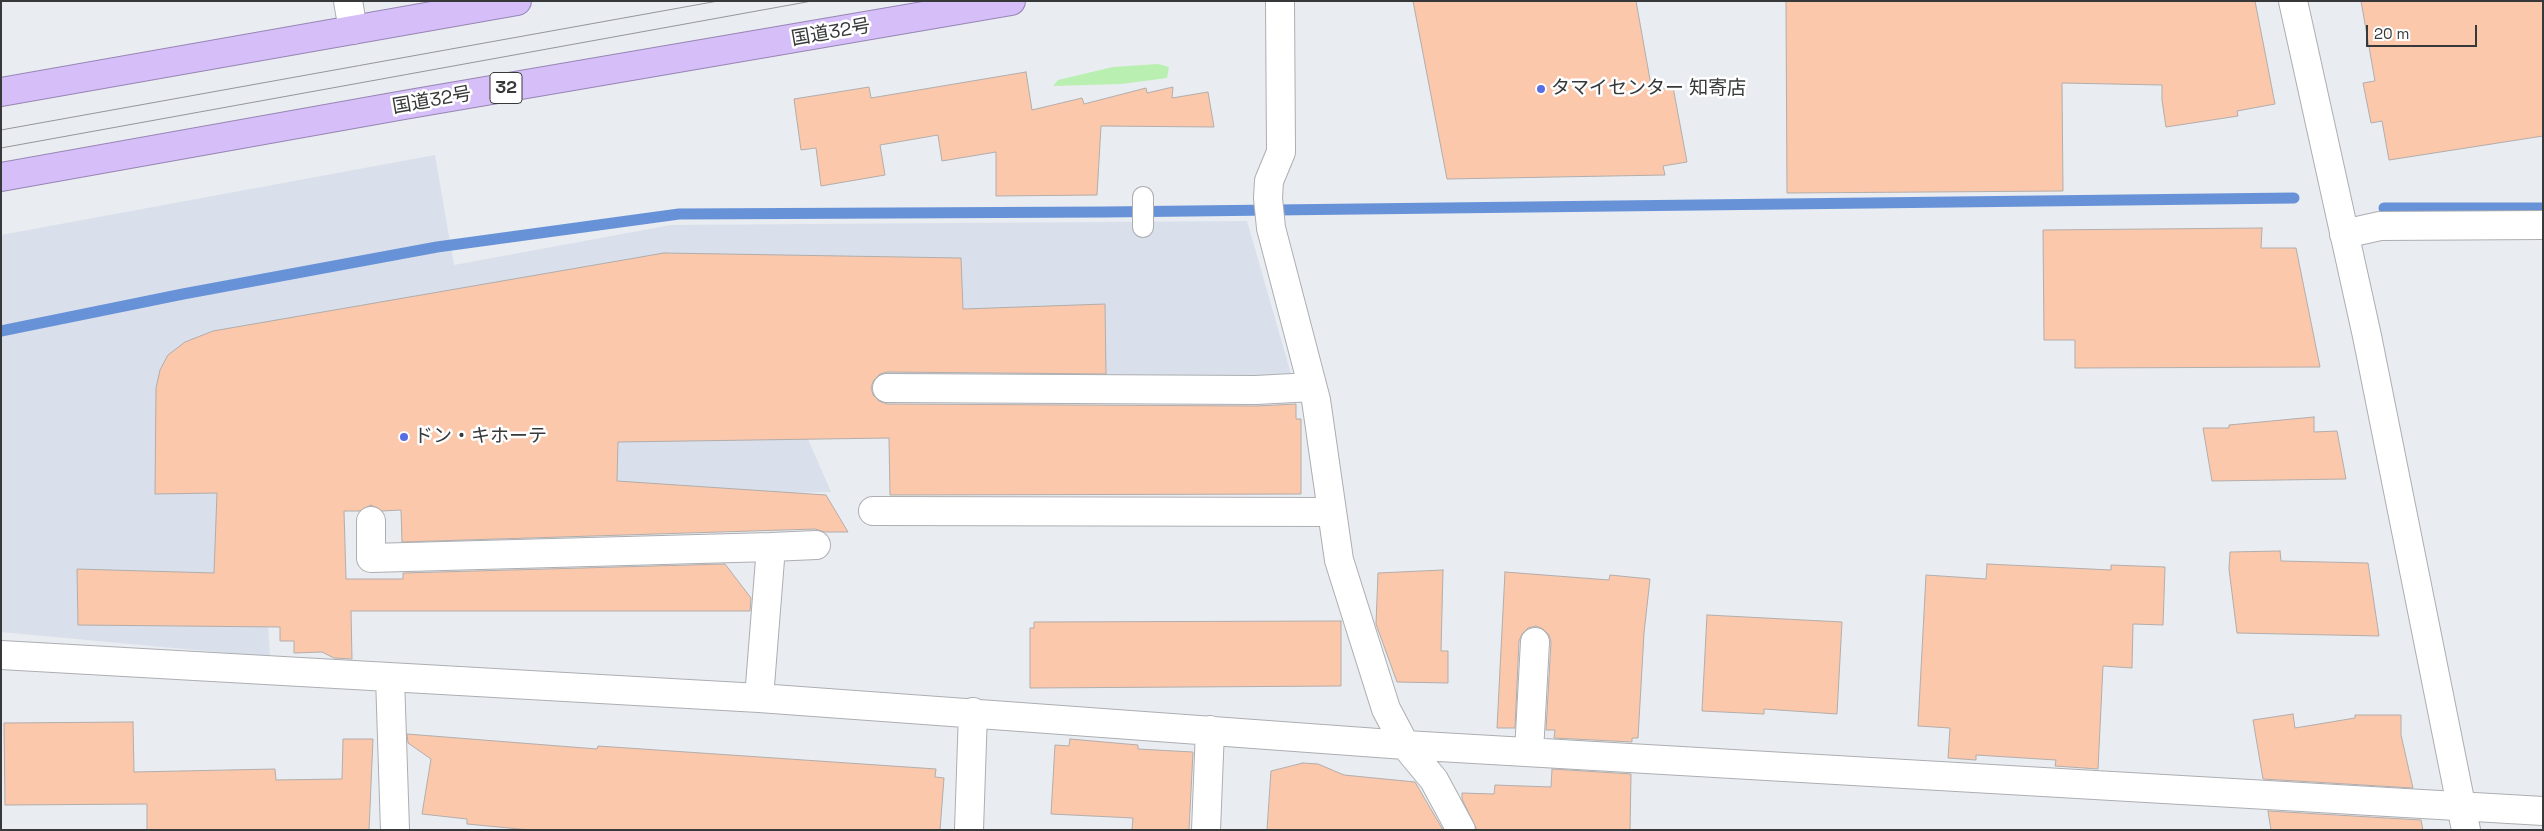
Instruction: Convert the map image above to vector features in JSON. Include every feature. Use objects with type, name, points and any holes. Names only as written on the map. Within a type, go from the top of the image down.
[{"type":"highway","points":[[1,92],[516,1]]},
{"type":"highway","name":"国道32号","points":[[1,178],[404,105],[1011,1]]},
{"type":"street","points":[[348,1],[354,30]]},
{"type":"street","points":[[1280,1],[1281,152],[1269,181],[1268,198],[1271,228],[1316,400],[1342,569],[1386,709],[1405,745],[1434,780],[1462,830]]},
{"type":"street","points":[[2293,1],[2367,336],[2464,818]]},
{"type":"street","points":[[2344,234],[2380,226],[2543,225]]},
{"type":"street","points":[[887,388],[1256,390],[1312,387]]},
{"type":"street","points":[[873,511],[1332,512]]},
{"type":"street","points":[[371,521],[371,558],[816,545]]},
{"type":"street","points":[[759,698],[771,547]]},
{"type":"street","points":[[1529,752],[1535,642]]},
{"type":"street","points":[[1,655],[973,712],[1405,745],[1529,752],[2464,818],[2543,811]]},
{"type":"street","points":[[390,678],[395,830]]},
{"type":"street","points":[[968,830],[973,712]]},
{"type":"street","points":[[1206,830],[1210,730]]},
{"type":"lane","points":[[1143,197],[1143,227]]},
{"type":"shaded area","name":"ドン・キホーテ","points":[[435,155],[454,265],[671,225],[1247,221],[1293,381],[782,379],[831,492],[261,501],[270,657],[1,632],[1,235]]},
{"type":"green space","points":[[1158,64],[1169,67],[1167,78],[1121,84],[1053,86],[1058,80],[1113,67]]},
{"type":"building","name":"タマイセンター 知寄店","points":[[1413,1],[1636,1],[1652,91],[1673,87],[1687,162],[1663,166],[1665,175],[1447,179]]},
{"type":"building","points":[[1786,1],[2255,1],[2275,104],[2237,111],[2238,116],[2166,127],[2162,85],[2062,83],[2063,191],[1787,193]]},
{"type":"building","points":[[2361,1],[2543,1],[2543,136],[2389,160],[2382,121],[2371,123],[2363,83],[2375,81]]},
{"type":"building","points":[[1026,72],[1032,110],[1082,98],[1084,104],[1146,88],[1147,93],[1173,87],[1172,98],[1208,92],[1214,127],[1101,126],[1097,195],[996,196],[996,152],[942,161],[938,135],[880,145],[885,175],[821,186],[816,148],[801,150],[794,99],[869,87],[871,98]]},
{"type":"building","points":[[2262,228],[2261,248],[2296,248],[2320,367],[2075,368],[2075,340],[2044,340],[2043,230]]},
{"type":"building","points":[[664,253],[961,258],[963,309],[1105,304],[1106,374],[887,372],[880,374],[874,380],[871,387],[873,395],[879,401],[887,404],[1256,406],[1296,404],[1296,419],[1301,419],[1301,494],[890,495],[889,438],[618,442],[617,481],[826,495],[848,532],[825,532],[815,529],[402,542],[401,510],[382,511],[371,505],[360,511],[344,511],[346,579],[403,579],[403,573],[725,564],[751,598],[750,611],[351,611],[352,659],[334,658],[322,652],[294,653],[294,641],[280,641],[280,627],[78,625],[77,569],[214,573],[217,493],[155,494],[156,388],[160,370],[168,355],[185,342],[213,331]]},
{"type":"building","points":[[2314,417],[2314,432],[2337,431],[2346,479],[2212,481],[2203,428],[2229,428],[2229,425]]},
{"type":"building","points":[[2280,551],[2281,561],[2368,563],[2379,636],[2237,633],[2229,569],[2230,552]]},
{"type":"building","points":[[1987,564],[2111,570],[2111,565],[2165,567],[2163,625],[2133,624],[2132,668],[2103,666],[2098,769],[2055,766],[2056,760],[1976,755],[1976,760],[1948,758],[1950,728],[1918,726],[1926,575],[1986,579]]},
{"type":"building","points":[[1443,570],[1441,651],[1448,651],[1448,683],[1397,682],[1376,624],[1378,573]]},
{"type":"building","points":[[1505,572],[1609,580],[1610,575],[1650,579],[1644,633],[1638,738],[1632,738],[1632,742],[1554,738],[1555,730],[1546,730],[1551,642],[1549,635],[1543,629],[1536,626],[1528,628],[1522,634],[1519,641],[1515,728],[1497,728]]},
{"type":"building","points":[[1707,615],[1842,622],[1837,714],[1764,709],[1764,714],[1702,711]]},
{"type":"building","points":[[1341,621],[1341,686],[1030,688],[1030,628],[1034,628],[1034,622]]},
{"type":"building","points":[[2293,714],[2295,728],[2355,718],[2355,715],[2401,715],[2401,735],[2413,788],[2263,779],[2253,720]]},
{"type":"building","points":[[133,722],[134,772],[275,769],[276,780],[342,779],[343,739],[373,739],[369,830],[147,830],[147,804],[5,805],[4,723]]},
{"type":"building","points":[[407,734],[597,749],[598,746],[936,769],[935,777],[944,778],[940,830],[530,830],[467,824],[467,819],[422,814],[431,759],[408,743]]},
{"type":"building","points":[[1070,739],[1138,745],[1138,749],[1193,752],[1189,830],[1132,830],[1133,818],[1051,814],[1055,745],[1069,746]]},
{"type":"building","points":[[1303,763],[1318,764],[1344,775],[1415,782],[1443,830],[1267,830],[1271,771]]},
{"type":"building","points":[[1552,769],[1631,774],[1630,830],[1477,830],[1462,799],[1462,793],[1494,794],[1495,785],[1551,787]]},
{"type":"building","points":[[2268,811],[2421,820],[2423,830],[2271,830]]},
{"type":"waterway","points":[[1,331],[183,294],[437,247],[679,214],[1105,212],[2294,198]]},
{"type":"waterway","points":[[2384,208],[2543,208]]},
{"type":"tram line","points":[[1,130],[718,1]]},
{"type":"tram line","points":[[1,148],[812,1]]},
{"type":"place","name":"タマイセンター 知寄店","points":[[1541,89]]},
{"type":"place","name":"ドン・キホーテ","points":[[404,437]]}]
